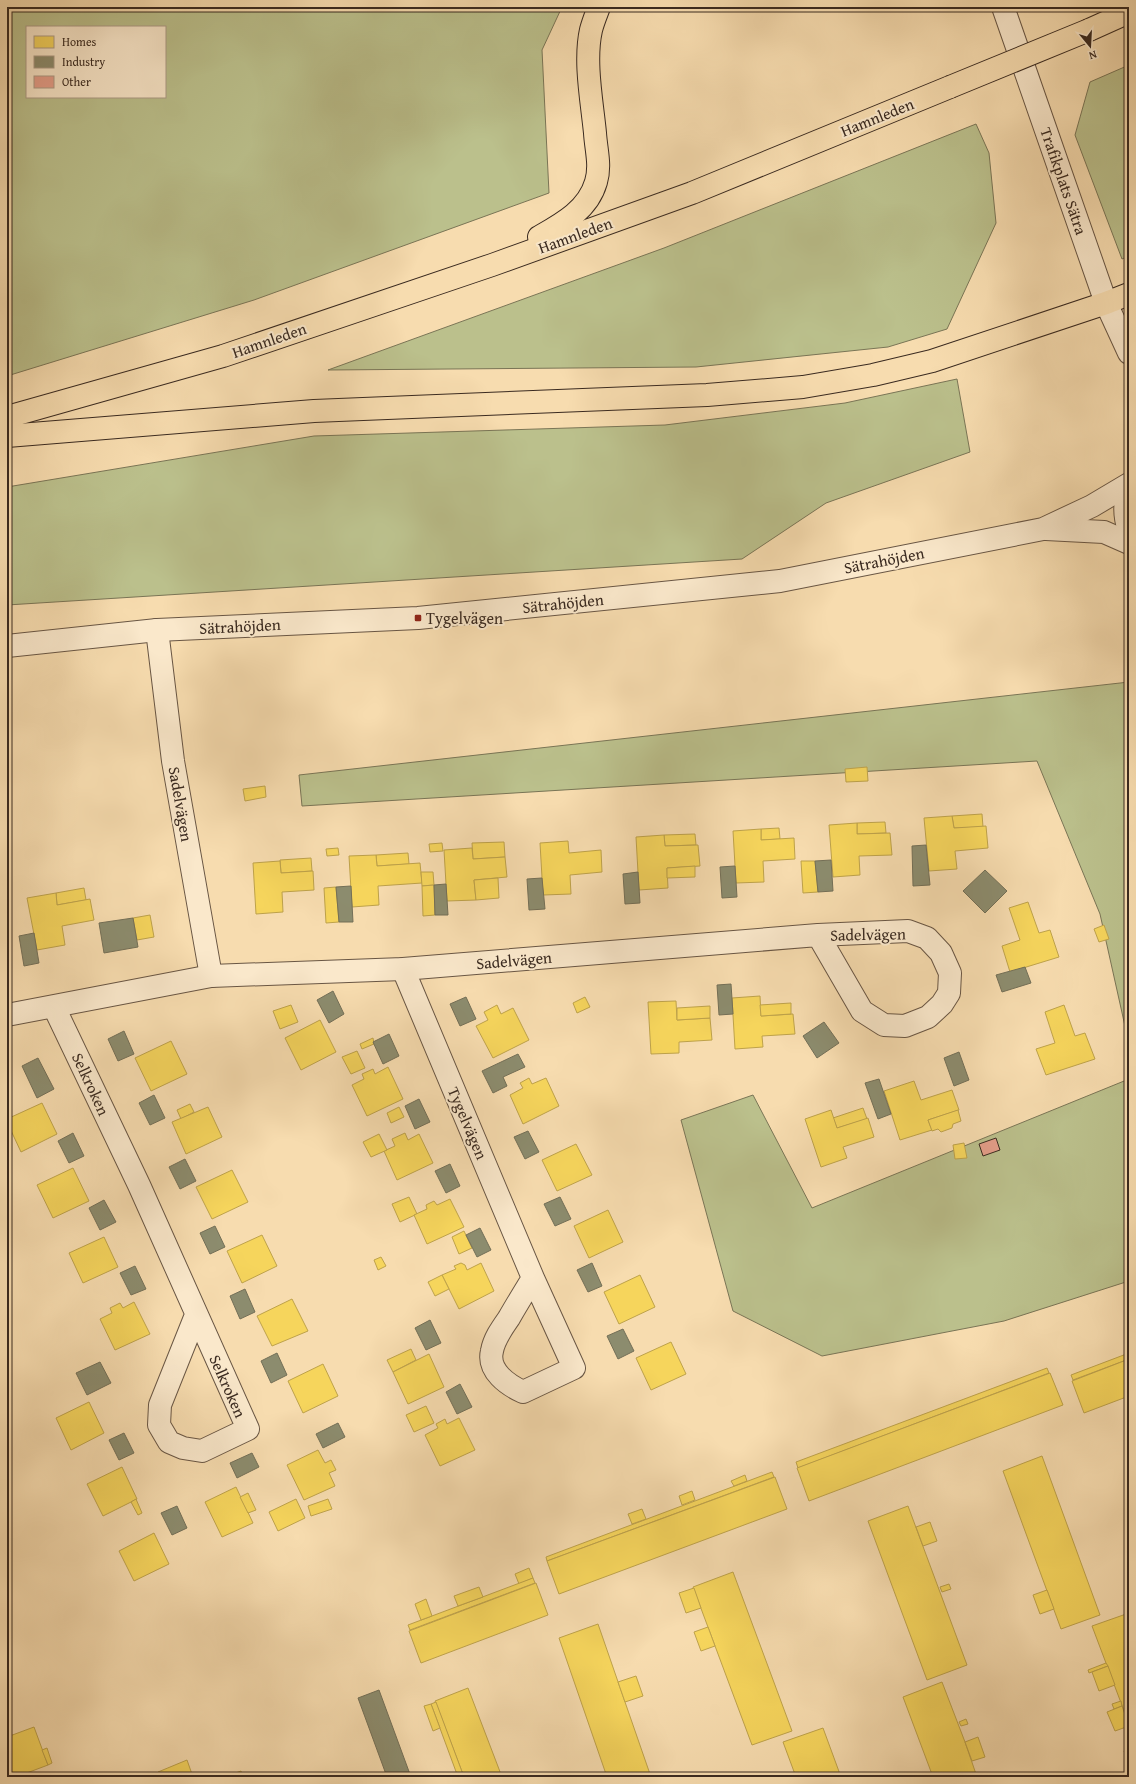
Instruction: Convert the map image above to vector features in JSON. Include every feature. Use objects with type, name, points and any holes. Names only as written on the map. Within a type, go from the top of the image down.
[{"type":"main road","points":[[492,265],[568,220],[582,207],[596,182],[599,163],[595,138],[589,59],[591,31],[599,7]]},
{"type":"main road","name":"Hamnleden","points":[[7,417],[223,356],[492,265],[692,193],[1090,30],[1129,12]]},
{"type":"main road","points":[[7,436],[314,411],[707,395],[803,387],[872,375],[932,361],[1129,294]]},
{"type":"street","name":"Trafikplats Sätra","points":[[1003,7],[1106,303],[1129,353]]},
{"type":"street","name":"Sätrahöjden","points":[[7,646],[157,630],[418,618],[780,581],[1043,529],[1092,506],[1129,484]]},
{"type":"street","points":[[1129,488],[1125,500],[1125,517],[1129,531]]},
{"type":"street","name":"Sätrahöjden","points":[[1043,529],[1104,532],[1129,543]]},
{"type":"street","name":"Sadelvägen","points":[[157,630],[173,761],[211,976]]},
{"type":"street","name":"Sadelvägen","points":[[7,1015],[211,976],[403,969],[818,935],[908,932],[928,938],[941,953],[950,973],[949,993],[942,1004],[928,1017],[905,1026],[884,1025],[862,1010],[818,935]]},
{"type":"street","name":"Tygelvägen","points":[[403,969],[533,1278],[574,1368],[523,1392],[512,1387],[501,1379],[494,1366],[491,1353],[495,1340],[533,1278]]},
{"type":"street","name":"Selkroken","points":[[54,1007],[139,1185],[248,1429],[202,1451],[183,1448],[169,1442],[158,1425],[160,1405],[196,1315]]},
{"type":"green space","points":[[7,7],[562,7],[542,50],[549,193],[254,300],[7,376]]},
{"type":"green space","points":[[1129,65],[1129,256],[1122,259],[1075,135],[1090,82]]},
{"type":"green space","points":[[976,124],[989,153],[996,223],[947,329],[888,347],[696,367],[328,370],[664,248]]},
{"type":"green space","points":[[957,379],[970,452],[826,503],[742,559],[7,605],[7,487],[314,436],[665,425],[845,403]]},
{"type":"green space","points":[[1129,682],[1129,1044],[1100,914],[1037,761],[302,806],[299,775]]},
{"type":"green space","points":[[1129,1079],[1129,1281],[1004,1321],[822,1356],[733,1311],[681,1120],[753,1095],[812,1208]]},
{"type":"building: Homes","points":[[867,767],[868,781],[846,782],[845,769]]},
{"type":"building: Homes","points":[[265,786],[266,797],[245,801],[243,789]]},
{"type":"building: Homes","points":[[982,814],[983,827],[954,828],[952,816]]},
{"type":"building: Homes","points":[[952,816],[954,828],[986,826],[988,848],[955,851],[957,869],[929,871],[924,818]]},
{"type":"building: Homes","points":[[885,822],[886,833],[857,834],[857,823]]},
{"type":"building: Homes","points":[[857,823],[857,834],[890,833],[892,855],[859,856],[860,875],[833,877],[829,825]]},
{"type":"building: Homes","points":[[779,828],[780,839],[761,840],[761,829]]},
{"type":"building: Homes","points":[[761,829],[761,840],[794,838],[795,859],[763,861],[764,882],[736,883],[733,831]]},
{"type":"building: Homes","points":[[695,834],[696,845],[665,846],[664,835]]},
{"type":"building: Homes","points":[[664,835],[665,846],[698,845],[700,866],[667,868],[668,888],[639,890],[636,837]]},
{"type":"building: Homes","points":[[568,841],[569,853],[601,850],[602,872],[570,875],[571,894],[543,895],[540,843]]},
{"type":"building: Homes","points":[[504,842],[505,857],[473,859],[472,843]]},
{"type":"building: Homes","points":[[442,843],[443,851],[430,852],[429,844]]},
{"type":"building: Homes","points":[[338,848],[339,855],[327,856],[326,849]]},
{"type":"building: Homes","points":[[472,848],[473,859],[505,857],[507,877],[474,880],[476,900],[447,901],[444,850]]},
{"type":"building: Homes","points":[[408,853],[409,864],[377,866],[376,855]]},
{"type":"building: Homes","points":[[376,855],[377,866],[420,863],[422,883],[378,886],[379,905],[352,907],[349,856]]},
{"type":"building: Homes","points":[[311,858],[312,871],[281,873],[280,860]]},
{"type":"building: Homes","points":[[280,861],[281,873],[313,871],[314,890],[282,892],[283,912],[256,914],[253,863]]},
{"type":"building: Homes","points":[[801,861],[815,861],[818,892],[803,893]]},
{"type":"building: Homes","points":[[695,866],[695,877],[667,878],[667,868]]},
{"type":"building: Homes","points":[[421,872],[433,872],[434,885],[422,886]]},
{"type":"building: Homes","points":[[498,878],[499,898],[476,900],[474,880]]},
{"type":"building: Homes","points":[[434,885],[435,915],[423,916],[422,886]]},
{"type":"building: Homes","points":[[336,887],[339,922],[326,923],[324,888]]},
{"type":"building: Homes","points":[[84,888],[86,900],[57,905],[56,893]]},
{"type":"building: Homes","points":[[56,893],[57,905],[90,899],[94,920],[62,926],[65,945],[37,950],[27,898]]},
{"type":"building: Homes","points":[[1028,902],[1039,933],[1050,930],[1059,957],[1010,972],[1002,946],[1020,940],[1009,908]]},
{"type":"building: Homes","points":[[150,915],[154,937],[137,940],[133,918]]},
{"type":"building: Homes","points":[[1104,925],[1109,939],[1099,942],[1094,929]]},
{"type":"building: Homes","points":[[760,996],[761,1016],[793,1014],[795,1034],[762,1036],[763,1047],[735,1049],[732,998]]},
{"type":"building: Homes","points":[[585,997],[590,1007],[577,1013],[573,1003]]},
{"type":"building: Homes","points":[[676,1001],[677,1020],[710,1018],[712,1040],[679,1042],[679,1053],[651,1054],[648,1002]]},
{"type":"building: Homes","points":[[791,1003],[791,1014],[761,1016],[760,1005]]},
{"type":"building: Homes","points":[[291,1005],[298,1022],[280,1029],[273,1011]]},
{"type":"building: Homes","points":[[497,1005],[501,1014],[513,1008],[529,1040],[493,1058],[476,1026],[488,1020],[484,1012]]},
{"type":"building: Homes","points":[[1064,1005],[1075,1036],[1085,1033],[1095,1059],[1046,1075],[1036,1049],[1055,1043],[1045,1012]]},
{"type":"building: Homes","points":[[710,1006],[710,1018],[677,1020],[677,1008]]},
{"type":"building: Homes","points":[[320,1020],[336,1052],[301,1070],[285,1038]]},
{"type":"building: Homes","points":[[373,1038],[374,1044],[362,1049],[360,1044]]},
{"type":"building: Homes","points":[[171,1041],[187,1074],[151,1091],[135,1058]]},
{"type":"building: Homes","points":[[357,1051],[365,1068],[351,1074],[342,1057]]},
{"type":"building: Homes","points":[[388,1067],[403,1099],[367,1116],[352,1085],[364,1079],[362,1074],[373,1069],[375,1074]]},
{"type":"building: Homes","points":[[529,1078],[532,1084],[546,1078],[559,1106],[523,1124],[510,1095],[523,1088],[520,1083]]},
{"type":"building: Homes","points":[[914,1081],[921,1100],[952,1090],[959,1110],[928,1120],[932,1130],[900,1140],[884,1091]]},
{"type":"building: Homes","points":[[42,1103],[57,1134],[21,1152],[7,1119]]},
{"type":"building: Homes","points":[[190,1104],[194,1112],[181,1119],[177,1110]]},
{"type":"building: Homes","points":[[208,1107],[222,1137],[186,1154],[172,1122]]},
{"type":"building: Homes","points":[[399,1107],[404,1117],[391,1123],[387,1113]]},
{"type":"building: Homes","points":[[863,1108],[867,1119],[837,1128],[833,1118]]},
{"type":"building: Homes","points":[[831,1110],[837,1128],[868,1118],[874,1137],[843,1147],[847,1158],[821,1167],[805,1119]]},
{"type":"building: Homes","points":[[958,1110],[961,1121],[953,1124],[952,1128],[941,1132],[938,1129],[932,1131],[928,1120]]},
{"type":"building: Homes","points":[[405,1133],[408,1140],[419,1134],[433,1163],[397,1180],[384,1151],[395,1146],[392,1139]]},
{"type":"building: Homes","points":[[379,1134],[387,1150],[371,1157],[363,1142]]},
{"type":"building: Homes","points":[[964,1143],[967,1158],[955,1159],[953,1145]]},
{"type":"building: Homes","points":[[576,1144],[592,1175],[557,1191],[542,1160]]},
{"type":"building: Homes","points":[[73,1168],[89,1201],[53,1218],[37,1185]]},
{"type":"building: Homes","points":[[232,1170],[248,1202],[212,1219],[196,1187]]},
{"type":"building: Homes","points":[[409,1197],[417,1214],[400,1222],[392,1204]]},
{"type":"building: Homes","points":[[450,1199],[464,1227],[427,1244],[414,1215],[427,1209],[426,1205],[434,1201],[437,1205]]},
{"type":"building: Homes","points":[[608,1210],[623,1242],[589,1258],[574,1226]]},
{"type":"building: Homes","points":[[464,1231],[472,1248],[459,1254],[452,1237]]},
{"type":"building: Homes","points":[[262,1235],[277,1266],[242,1283],[227,1251]]},
{"type":"building: Homes","points":[[104,1237],[118,1267],[83,1283],[69,1253]]},
{"type":"building: Homes","points":[[381,1257],[386,1266],[378,1270],[374,1260]]},
{"type":"building: Homes","points":[[461,1263],[465,1265],[467,1270],[481,1263],[494,1291],[459,1309],[442,1275],[456,1269],[454,1266]]},
{"type":"building: Homes","points":[[442,1275],[449,1289],[435,1296],[428,1282]]},
{"type":"building: Homes","points":[[640,1275],[655,1307],[619,1324],[604,1292]]},
{"type":"building: Homes","points":[[292,1299],[308,1331],[272,1346],[257,1316]]},
{"type":"building: Homes","points":[[134,1302],[150,1334],[115,1350],[100,1319],[112,1313],[110,1308],[120,1303],[123,1308]]},
{"type":"building: Homes","points":[[671,1342],[686,1374],[651,1390],[636,1358]]},
{"type":"building: Homes","points":[[411,1349],[416,1360],[393,1372],[387,1360]]},
{"type":"building: Homes","points":[[1129,1353],[1129,1359],[1073,1380],[1071,1375]]},
{"type":"building: Homes","points":[[429,1354],[444,1387],[408,1404],[393,1372]]},
{"type":"building: Homes","points":[[1129,1359],[1129,1396],[1084,1413],[1072,1381]]},
{"type":"building: Homes","points":[[323,1364],[338,1396],[303,1413],[288,1381]]},
{"type":"building: Homes","points":[[1047,1368],[1049,1373],[798,1468],[796,1462]]},
{"type":"building: Homes","points":[[1050,1373],[1063,1405],[809,1501],[797,1468]]},
{"type":"building: Homes","points":[[89,1402],[104,1433],[71,1450],[56,1418]]},
{"type":"building: Homes","points":[[426,1406],[434,1423],[414,1432],[406,1415]]},
{"type":"building: Homes","points":[[459,1418],[475,1450],[440,1466],[425,1435],[438,1428],[436,1424],[445,1419],[447,1424]]},
{"type":"building: Homes","points":[[318,1450],[325,1463],[331,1460],[336,1470],[329,1473],[335,1486],[304,1500],[287,1465]]},
{"type":"building: Homes","points":[[1042,1456],[1100,1615],[1061,1629],[1003,1471]]},
{"type":"building: Homes","points":[[122,1467],[137,1499],[103,1516],[87,1484]]},
{"type":"building: Homes","points":[[772,1472],[774,1477],[547,1561],[546,1557]]},
{"type":"building: Homes","points":[[745,1475],[747,1481],[734,1486],[731,1481]]},
{"type":"building: Homes","points":[[775,1477],[787,1509],[559,1594],[547,1561]]},
{"type":"building: Homes","points":[[236,1487],[253,1523],[222,1537],[205,1502]]},
{"type":"building: Homes","points":[[692,1491],[695,1500],[682,1505],[679,1496]]},
{"type":"building: Homes","points":[[248,1493],[256,1510],[248,1513],[240,1497]]},
{"type":"building: Homes","points":[[136,1499],[142,1513],[138,1515],[131,1502]]},
{"type":"building: Homes","points":[[296,1499],[305,1518],[278,1531],[269,1512]]},
{"type":"building: Homes","points":[[328,1499],[332,1509],[311,1516],[308,1506]]},
{"type":"building: Homes","points":[[908,1506],[967,1665],[927,1680],[868,1521]]},
{"type":"building: Homes","points":[[642,1509],[646,1519],[632,1524],[628,1514]]},
{"type":"building: Homes","points":[[930,1522],[937,1541],[923,1546],[916,1527]]},
{"type":"building: Homes","points":[[154,1533],[169,1564],[134,1581],[119,1551]]},
{"type":"building: Homes","points":[[529,1568],[533,1578],[519,1584],[515,1574]]},
{"type":"building: Homes","points":[[733,1572],[792,1731],[752,1745],[693,1587]]},
{"type":"building: Homes","points":[[533,1578],[535,1583],[410,1630],[408,1625]]},
{"type":"building: Homes","points":[[536,1583],[548,1615],[421,1663],[409,1631]]},
{"type":"building: Homes","points":[[949,1584],[951,1589],[942,1592],[940,1587]]},
{"type":"building: Homes","points":[[479,1587],[483,1597],[458,1606],[454,1596]]},
{"type":"building: Homes","points":[[694,1588],[701,1608],[686,1613],[679,1593]]},
{"type":"building: Homes","points":[[1047,1590],[1054,1609],[1040,1614],[1033,1595]]},
{"type":"building: Homes","points":[[426,1599],[432,1616],[421,1620],[415,1604]]},
{"type":"building: Homes","points":[[1129,1613],[1129,1724],[1092,1626]]},
{"type":"building: Homes","points":[[598,1624],[651,1777],[607,1777],[559,1638]]},
{"type":"building: Homes","points":[[708,1627],[715,1646],[701,1651],[694,1632]]},
{"type":"building: Homes","points":[[1106,1663],[1108,1666],[1089,1673],[1088,1670]]},
{"type":"building: Homes","points":[[1108,1666],[1115,1685],[1099,1691],[1092,1672]]},
{"type":"building: Homes","points":[[636,1676],[643,1696],[625,1702],[618,1682]]},
{"type":"building: Homes","points":[[942,1682],[977,1777],[933,1777],[903,1697]]},
{"type":"building: Homes","points":[[468,1688],[502,1777],[464,1777],[435,1701]]},
{"type":"building: Homes","points":[[1121,1701],[1122,1706],[1114,1709],[1112,1704]]},
{"type":"building: Homes","points":[[436,1702],[464,1777],[458,1777],[431,1704]]},
{"type":"building: Homes","points":[[431,1704],[440,1728],[433,1731],[424,1706]]},
{"type":"building: Homes","points":[[1122,1706],[1129,1726],[1115,1731],[1107,1712]]},
{"type":"building: Homes","points":[[966,1719],[968,1724],[961,1726],[959,1722]]},
{"type":"building: Homes","points":[[34,1727],[48,1765],[16,1777],[7,1777],[7,1737]]},
{"type":"building: Homes","points":[[823,1728],[841,1777],[796,1777],[783,1742]]},
{"type":"building: Homes","points":[[978,1737],[985,1757],[972,1761],[965,1742]]},
{"type":"building: Homes","points":[[47,1748],[52,1763],[48,1765],[42,1750]]},
{"type":"building: Homes","points":[[1129,1749],[1129,1765],[1124,1751]]},
{"type":"building: Homes","points":[[187,1760],[193,1777],[160,1777],[158,1772]]},
{"type":"building: Homes","points":[[241,1771],[243,1777],[231,1777],[230,1775]]},
{"type":"building: Industry","points":[[926,845],[930,885],[913,886],[912,846]]},
{"type":"building: Industry","points":[[831,860],[833,891],[818,892],[815,861]]},
{"type":"building: Industry","points":[[735,866],[737,897],[722,898],[720,867]]},
{"type":"building: Industry","points":[[985,870],[1007,891],[985,913],[963,891]]},
{"type":"building: Industry","points":[[638,872],[640,903],[625,904],[623,874]]},
{"type":"building: Industry","points":[[542,878],[545,909],[529,910],[527,879]]},
{"type":"building: Industry","points":[[446,884],[448,915],[435,915],[434,885]]},
{"type":"building: Industry","points":[[351,886],[353,922],[339,922],[336,887]]},
{"type":"building: Industry","points":[[133,918],[138,947],[104,953],[99,923]]},
{"type":"building: Industry","points":[[34,933],[39,963],[24,966],[19,936]]},
{"type":"building: Industry","points":[[1025,967],[1031,983],[1002,992],[996,975]]},
{"type":"building: Industry","points":[[731,984],[733,1014],[719,1015],[717,985]]},
{"type":"building: Industry","points":[[333,991],[344,1014],[329,1023],[317,1000]]},
{"type":"building: Industry","points":[[466,997],[476,1019],[460,1026],[450,1004]]},
{"type":"building: Industry","points":[[824,1022],[839,1043],[817,1058],[803,1036]]},
{"type":"building: Industry","points":[[124,1031],[134,1054],[118,1061],[108,1039]]},
{"type":"building: Industry","points":[[389,1034],[399,1056],[383,1064],[373,1042]]},
{"type":"building: Industry","points":[[7,1046],[11,1064],[7,1064]]},
{"type":"building: Industry","points":[[959,1052],[969,1080],[954,1086],[944,1058]]},
{"type":"building: Industry","points":[[518,1054],[525,1067],[503,1077],[507,1086],[493,1093],[482,1071]]},
{"type":"building: Industry","points":[[38,1058],[54,1089],[37,1098],[22,1066]]},
{"type":"building: Industry","points":[[879,1079],[891,1114],[878,1119],[865,1083]]},
{"type":"building: Industry","points":[[154,1095],[165,1118],[150,1125],[139,1103]]},
{"type":"building: Industry","points":[[419,1099],[430,1122],[415,1129],[405,1106]]},
{"type":"building: Industry","points":[[528,1131],[539,1152],[525,1159],[514,1137]]},
{"type":"building: Industry","points":[[73,1133],[84,1156],[69,1163],[58,1141]]},
{"type":"building: Industry","points":[[185,1159],[196,1181],[180,1189],[169,1167]]},
{"type":"building: Industry","points":[[450,1164],[460,1186],[446,1193],[435,1171]]},
{"type":"building: Industry","points":[[560,1197],[571,1219],[555,1226],[544,1204]]},
{"type":"building: Industry","points":[[104,1200],[116,1222],[100,1230],[89,1208]]},
{"type":"building: Industry","points":[[215,1226],[225,1247],[210,1254],[200,1233]]},
{"type":"building: Industry","points":[[480,1228],[491,1250],[477,1257],[466,1235]]},
{"type":"building: Industry","points":[[592,1263],[602,1286],[588,1292],[577,1270]]},
{"type":"building: Industry","points":[[135,1266],[146,1289],[131,1295],[120,1273]]},
{"type":"building: Industry","points":[[245,1289],[255,1312],[240,1319],[230,1296]]},
{"type":"building: Industry","points":[[430,1320],[441,1343],[426,1350],[415,1328]]},
{"type":"building: Industry","points":[[623,1329],[634,1351],[618,1359],[607,1336]]},
{"type":"building: Industry","points":[[277,1353],[287,1375],[271,1383],[261,1361]]},
{"type":"building: Industry","points":[[100,1362],[111,1383],[87,1395],[76,1373]]},
{"type":"building: Industry","points":[[460,1384],[472,1407],[457,1414],[446,1392]]},
{"type":"building: Industry","points":[[338,1423],[345,1437],[323,1448],[316,1434]]},
{"type":"building: Industry","points":[[124,1433],[134,1453],[119,1460],[109,1440]]},
{"type":"building: Industry","points":[[252,1453],[259,1467],[237,1478],[230,1463]]},
{"type":"building: Industry","points":[[177,1506],[187,1528],[172,1535],[161,1513]]},
{"type":"building: Industry","points":[[379,1690],[411,1777],[387,1777],[358,1698]]},
{"type":"building: Other","points":[[996,1138],[1000,1150],[983,1156],[979,1144]]},
{"type":"place","name":"Tygelvägen","points":[[418,618]]}]
